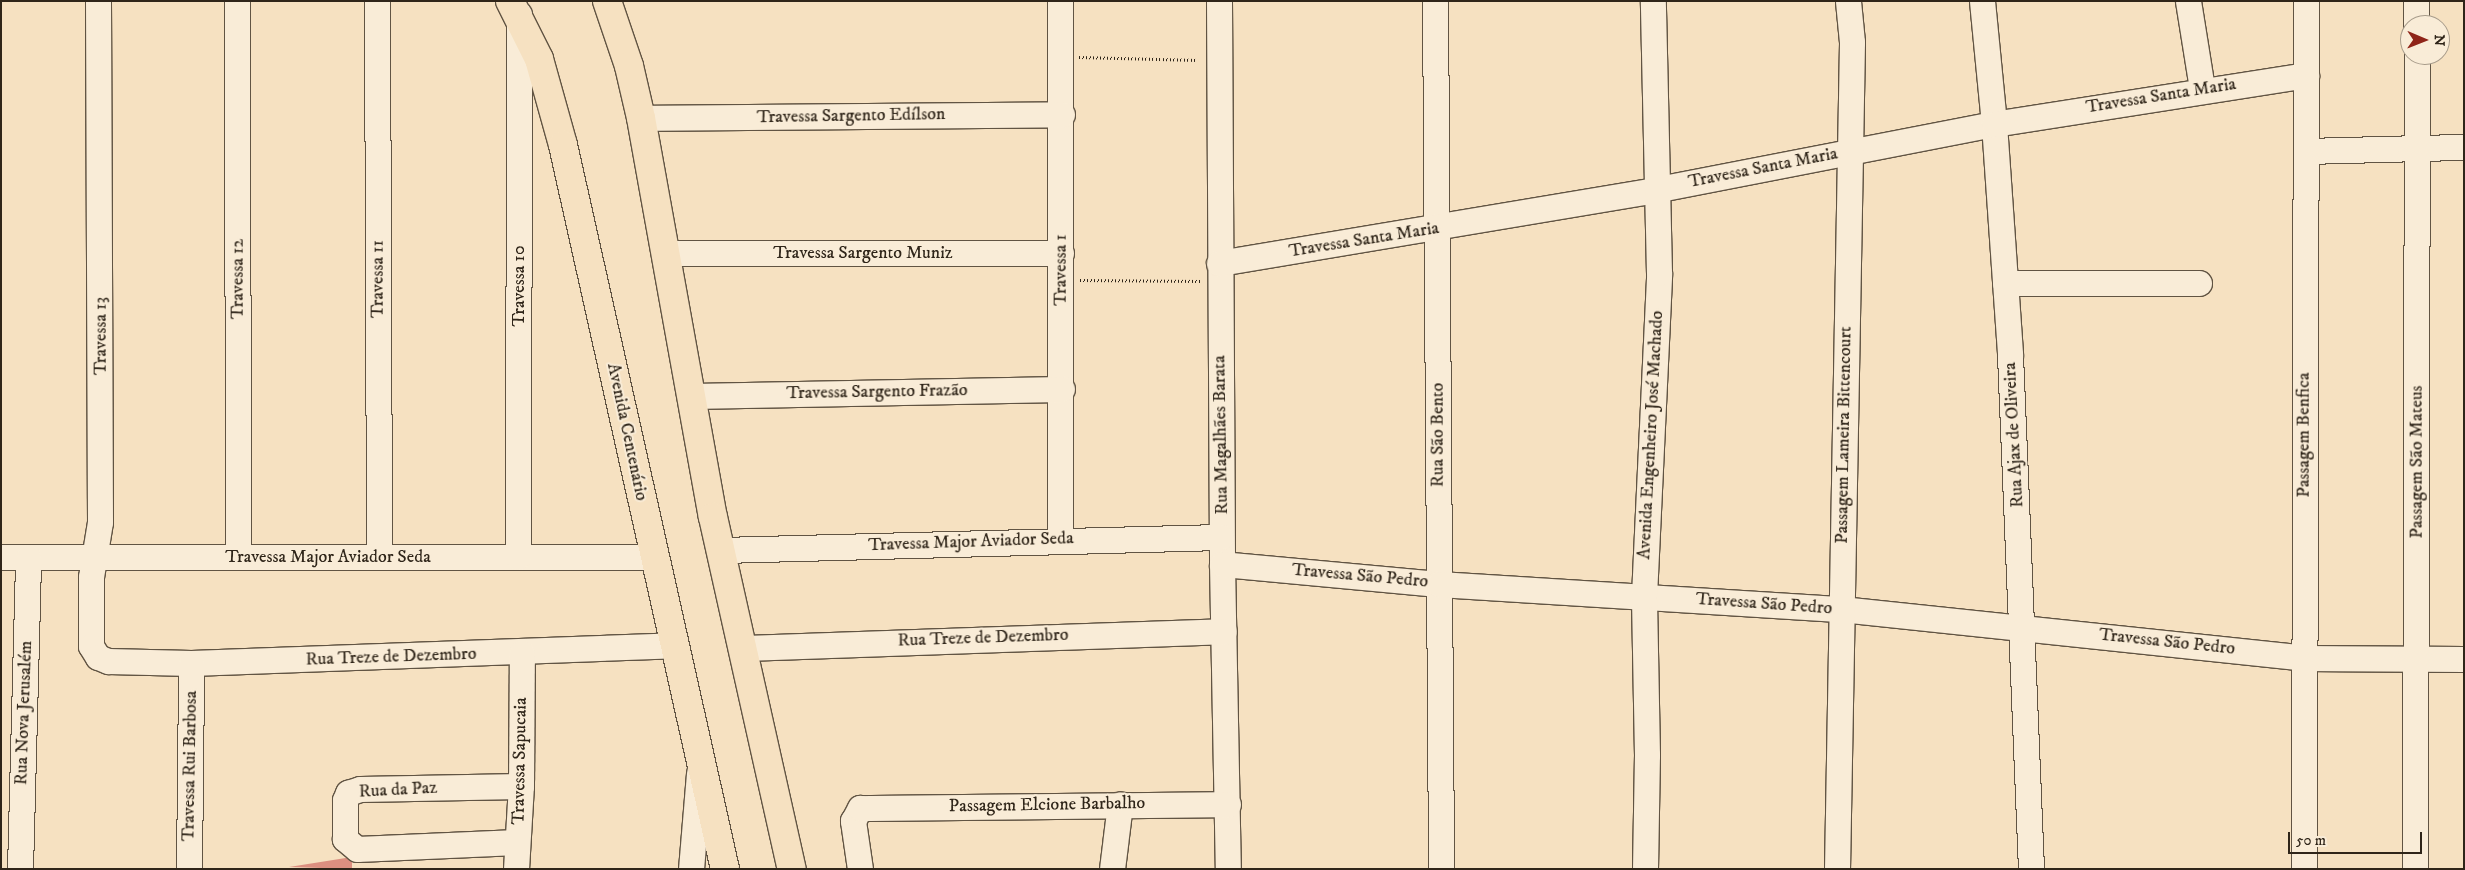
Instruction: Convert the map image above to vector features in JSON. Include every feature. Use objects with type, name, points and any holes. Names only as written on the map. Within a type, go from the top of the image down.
[{"type":"main road","points":[[607,1],[629,66],[641,118],[664,253],[721,550],[792,869]]},
{"type":"main road","name":"Avenida Centenário","points":[[514,8],[539,59],[564,144],[725,869]]},
{"type":"street","name":"Travessa 13","points":[[98,1],[102,371],[100,522],[91,577],[91,646],[98,656],[108,662]]},
{"type":"street","name":"Travessa 12","points":[[237,1],[238,557]]},
{"type":"street","name":"Travessa 11","points":[[377,1],[380,557]]},
{"type":"street","name":"Travessa 1","points":[[1060,1],[1062,114],[1060,540]]},
{"type":"street","name":"Rua Magalhães Barata","points":[[1219,1],[1222,564],[1228,869]]},
{"type":"street","name":"Rua São Bento","points":[[1435,1],[1441,869]]},
{"type":"street","name":"Avenida Engenheiro José Machado","points":[[1645,869],[1647,755],[1644,596],[1659,273],[1659,189],[1653,1]]},
{"type":"street","name":"Passagem Lameira Bittencourt","points":[[1837,869],[1848,151],[1852,42],[1848,1]]},
{"type":"street","name":"Rua Ajax de Oliveira","points":[[1982,1],[1994,124],[2005,283],[2023,626],[2031,869]]},
{"type":"street","points":[[2188,1],[2202,88]]},
{"type":"street","name":"Passagem Benfica","points":[[2304,869],[2306,1]]},
{"type":"street","points":[[2416,1],[2416,15]]},
{"type":"street","name":"Travessa 10","points":[[514,8],[518,557]]},
{"type":"street","name":"Passagem São Mateus","points":[[2415,869],[2417,65]]},
{"type":"street","name":"Travessa Santa Maria","points":[[1219,272],[1436,229],[1659,189],[1994,124],[2202,88],[2306,75]]},
{"type":"street","name":"Travessa Sargento Edílson","points":[[641,118],[1062,114]]},
{"type":"street","points":[[2306,150],[2464,147]]},
{"type":"street","name":"Travessa Sargento Muniz","points":[[664,253],[1061,253]]},
{"type":"street","points":[[2005,283],[2199,283]]},
{"type":"street","name":"Travessa Sargento Frazão","points":[[691,396],[1062,389]]},
{"type":"street","name":"Travessa Major Aviador Seda","points":[[721,550],[1222,537]]},
{"type":"street","name":"Travessa Major Aviador Seda","points":[[1,557],[654,556]]},
{"type":"street","name":"Rua Nova Jerusalém","points":[[20,869],[28,557]]},
{"type":"street","name":"Travessa São Pedro","points":[[1222,564],[1439,584],[1841,608],[2023,626],[2304,658],[2464,660]]},
{"type":"street","name":"Rua Treze de Dezembro","points":[[743,648],[1224,631]]},
{"type":"street","name":"Rua Treze de Dezembro","points":[[108,662],[191,663],[522,654],[675,645]]},
{"type":"street","name":"Travessa Sapucaia","points":[[516,869],[522,786],[522,654]]},
{"type":"street","name":"Travessa Rui Barbosa","points":[[189,869],[191,663]]},
{"type":"street","points":[[691,869],[700,758]]},
{"type":"street","name":"Rua da Paz","points":[[517,842],[357,849],[345,839],[345,800],[348,793],[360,789],[522,786]]},
{"type":"street","points":[[1112,869],[1120,804]]},
{"type":"street","name":"Passagem Elcione Barbalho","points":[[860,869],[853,821],[856,812],[867,807],[1228,804]]},
{"type":"street","points":[[696,869],[714,869]]},
{"type":"path","points":[[1061,57],[1219,61]]},
{"type":"path","points":[[1061,280],[1219,272]]},
{"type":"building","points":[[352,857],[352,869],[289,867]]}]
